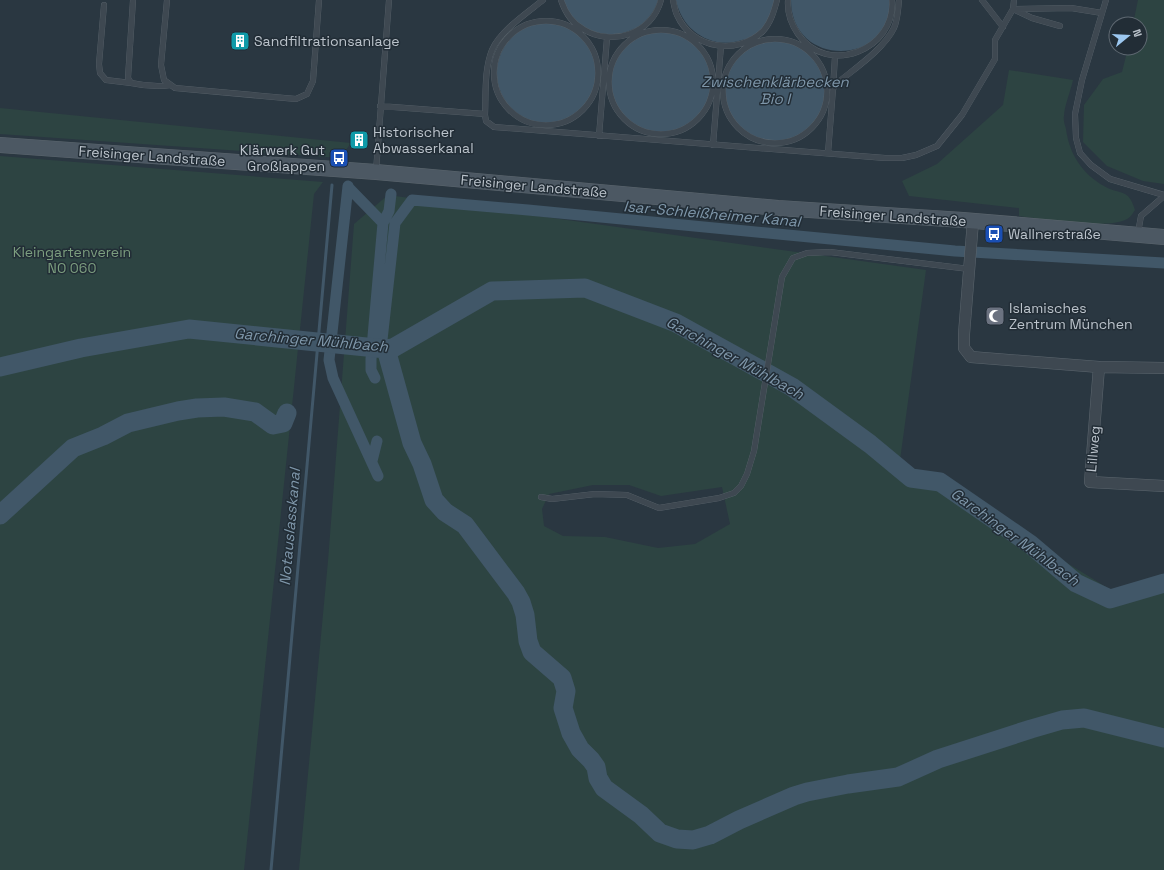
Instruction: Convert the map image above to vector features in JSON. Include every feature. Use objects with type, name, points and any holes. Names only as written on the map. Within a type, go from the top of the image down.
[{"type":"main road","name":"Freisinger Landstraße","points":[[0,145],[376,172],[778,208],[973,221],[1164,237]]},
{"type":"street","points":[[973,221],[964,334],[964,348],[972,357],[1099,367],[1164,368]]},
{"type":"street","name":"Lillweg","points":[[1099,367],[1090,482],[1164,486]]},
{"type":"lane","points":[[131,83],[128,78],[128,70],[133,0]]},
{"type":"lane","points":[[167,0],[161,66],[164,80],[175,88],[296,99],[307,94],[313,81],[319,0]]},
{"type":"lane","points":[[376,172],[389,0]]},
{"type":"lane","points":[[543,0],[493,49],[490,58],[485,114],[486,121],[494,127],[540,128],[599,136],[656,137],[713,145],[773,146],[885,158],[902,158],[916,155],[937,146],[962,115],[995,58],[995,40],[1004,27],[1013,9],[1014,0]]},
{"type":"lane","points":[[561,0],[572,21],[586,37],[595,53],[599,71],[608,86],[612,103],[622,118],[636,129],[656,137],[686,129],[700,118],[718,88],[724,81],[729,65],[740,51],[764,30],[773,16],[777,0]]},
{"type":"lane","points":[[661,0],[657,11],[652,18],[637,34],[618,52],[588,105],[575,117],[559,124],[540,128],[512,113],[502,100],[495,84],[494,68],[498,52],[505,36],[520,27],[536,21],[554,20],[606,38],[624,36],[637,34],[646,32],[663,30],[680,33],[717,46],[734,46],[779,37],[807,46],[816,51],[835,56],[849,55],[865,49],[878,40],[888,25],[893,8],[892,0]]},
{"type":"lane","points":[[673,0],[677,15],[686,30],[706,55],[718,88],[723,97],[728,114],[738,129],[751,138],[773,146],[800,137],[813,127],[823,113],[836,84],[881,46],[888,38],[894,28],[898,16],[899,0]]},
{"type":"lane","points":[[788,0],[788,10],[793,26],[819,60],[831,94]]},
{"type":"lane","points":[[982,0],[1004,27]]},
{"type":"lane","points":[[1106,0],[1082,80],[1075,114],[1076,138],[1080,153],[1091,165],[1110,179],[1164,196]]},
{"type":"lane","points":[[104,5],[99,64],[100,73],[106,80],[155,87],[171,85]]},
{"type":"lane","points":[[1013,9],[1071,8],[1102,13]]},
{"type":"lane","points":[[1013,9],[1032,18],[1060,26]]},
{"type":"lane","points":[[599,136],[606,38]]},
{"type":"lane","points":[[713,145],[721,46]]},
{"type":"lane","points":[[828,153],[831,94],[835,56]]},
{"type":"lane","points":[[380,106],[485,114]]},
{"type":"lane","points":[[1138,236],[1141,216],[1164,196]]},
{"type":"lane","points":[[541,498],[552,499],[595,494],[627,495],[659,508],[719,498],[734,493],[742,486],[754,451],[782,277],[793,258],[807,253],[830,252],[969,264]]},
{"type":"green space","points":[[1138,0],[1164,0],[1164,184],[1143,181],[1107,166],[1083,142],[1084,105],[1103,79],[1122,72],[1126,56],[1148,56],[1148,16],[1135,16]]},
{"type":"green space","points":[[1009,70],[1073,80],[1065,108],[1064,118],[1070,146],[1078,162],[1089,175],[1104,186],[1123,193],[1130,198],[1135,210],[1129,218],[1118,222],[1105,224],[1074,223],[1019,216],[1019,208],[909,196],[902,181],[937,164],[1003,105]]},
{"type":"green space","points":[[0,108],[351,143],[340,158],[0,134]]},
{"type":"green space","name":"Kleingartenverein NO 060","points":[[0,156],[323,182],[314,194],[244,870],[0,870]]},
{"type":"green space","points":[[388,195],[926,270],[900,460],[1119,595],[1164,580],[1164,870],[299,870],[328,561],[354,224]],"holes":[[[593,485],[629,485],[661,496],[722,487],[730,524],[695,544],[658,548],[605,537],[563,536],[544,526],[542,509],[549,494]]]},
{"type":"water","points":[[563,0],[658,0],[651,15],[639,26],[626,32],[611,34],[596,32],[582,25],[571,15]]},
{"type":"water","name":"Zwischenklärbecken Bio I","points":[[676,0],[776,0],[769,18],[759,32],[742,40],[720,42],[710,40],[692,29],[679,11]]},
{"type":"water","name":"Zwischenklärbecken Bio I","points":[[791,0],[890,0],[887,22],[876,38],[860,47],[842,51],[823,48],[807,39],[795,23]]},
{"type":"water","points":[[547,23],[566,27],[582,38],[593,54],[597,73],[593,92],[582,108],[566,119],[547,123],[528,119],[512,108],[501,92],[497,73],[501,54],[512,38],[528,27]]},
{"type":"water","name":"Zwischenklärbecken Bio I","points":[[661,32],[680,36],[696,47],[707,63],[711,82],[707,101],[696,117],[680,128],[661,132],[642,128],[626,117],[615,101],[611,82],[615,63],[626,47],[642,36]]},
{"type":"water","name":"Zwischenklärbecken Bio I","points":[[775,41],[794,45],[810,56],[821,72],[825,91],[821,110],[810,126],[794,137],[775,141],[756,137],[740,126],[729,110],[725,91],[729,72],[740,56],[756,45]]},
{"type":"waterway","name":"Notauslasskanal","points":[[271,870],[332,185]]},
{"type":"waterway","points":[[348,186],[329,360],[333,378],[378,476]]},
{"type":"waterway","points":[[348,187],[383,223]]},
{"type":"waterway","points":[[375,378],[371,370],[371,359],[383,223],[389,211],[391,194]]},
{"type":"waterway","name":"Isar-Schleißheimer Kanal","points":[[381,349],[395,223],[412,200],[955,251],[1164,263]]},
{"type":"waterway","name":"Garchinger Mühlbach","points":[[0,367],[81,348],[189,329],[386,349],[393,348],[492,291],[585,288],[676,323],[792,387],[870,444],[911,478],[940,482],[1030,544],[1076,583],[1110,599],[1164,583]]},
{"type":"waterway","points":[[330,352],[340,345]]},
{"type":"waterway","points":[[364,347],[366,354],[371,359]]},
{"type":"waterway","points":[[386,349],[412,443],[422,464],[434,500],[445,512],[465,525],[516,593],[521,602],[525,615],[528,641],[532,652],[562,678],[566,691],[563,708],[571,733],[580,749],[596,767],[598,778],[604,788],[641,815],[660,833],[677,839],[693,840],[710,835],[739,820],[794,796],[848,784],[898,777],[938,759],[1062,720],[1084,718],[1164,738]]},
{"type":"waterway","points":[[0,515],[73,448],[103,436],[128,423],[178,411],[197,408],[224,407],[255,412],[273,425],[283,423],[287,413]]},
{"type":"waterway","points":[[372,461],[377,441]]},
{"type":"place","name":"Sandfiltrationsanlage","points":[[240,41]]},
{"type":"place","name":"Historischer Abwasserkanal","points":[[359,140]]},
{"type":"place","name":"Klärwerk Gut Großlappen","points":[[339,158]]},
{"type":"place","name":"Wallnerstraße","points":[[994,234]]},
{"type":"place","name":"Islamisches Zentrum München","points":[[995,316]]}]
